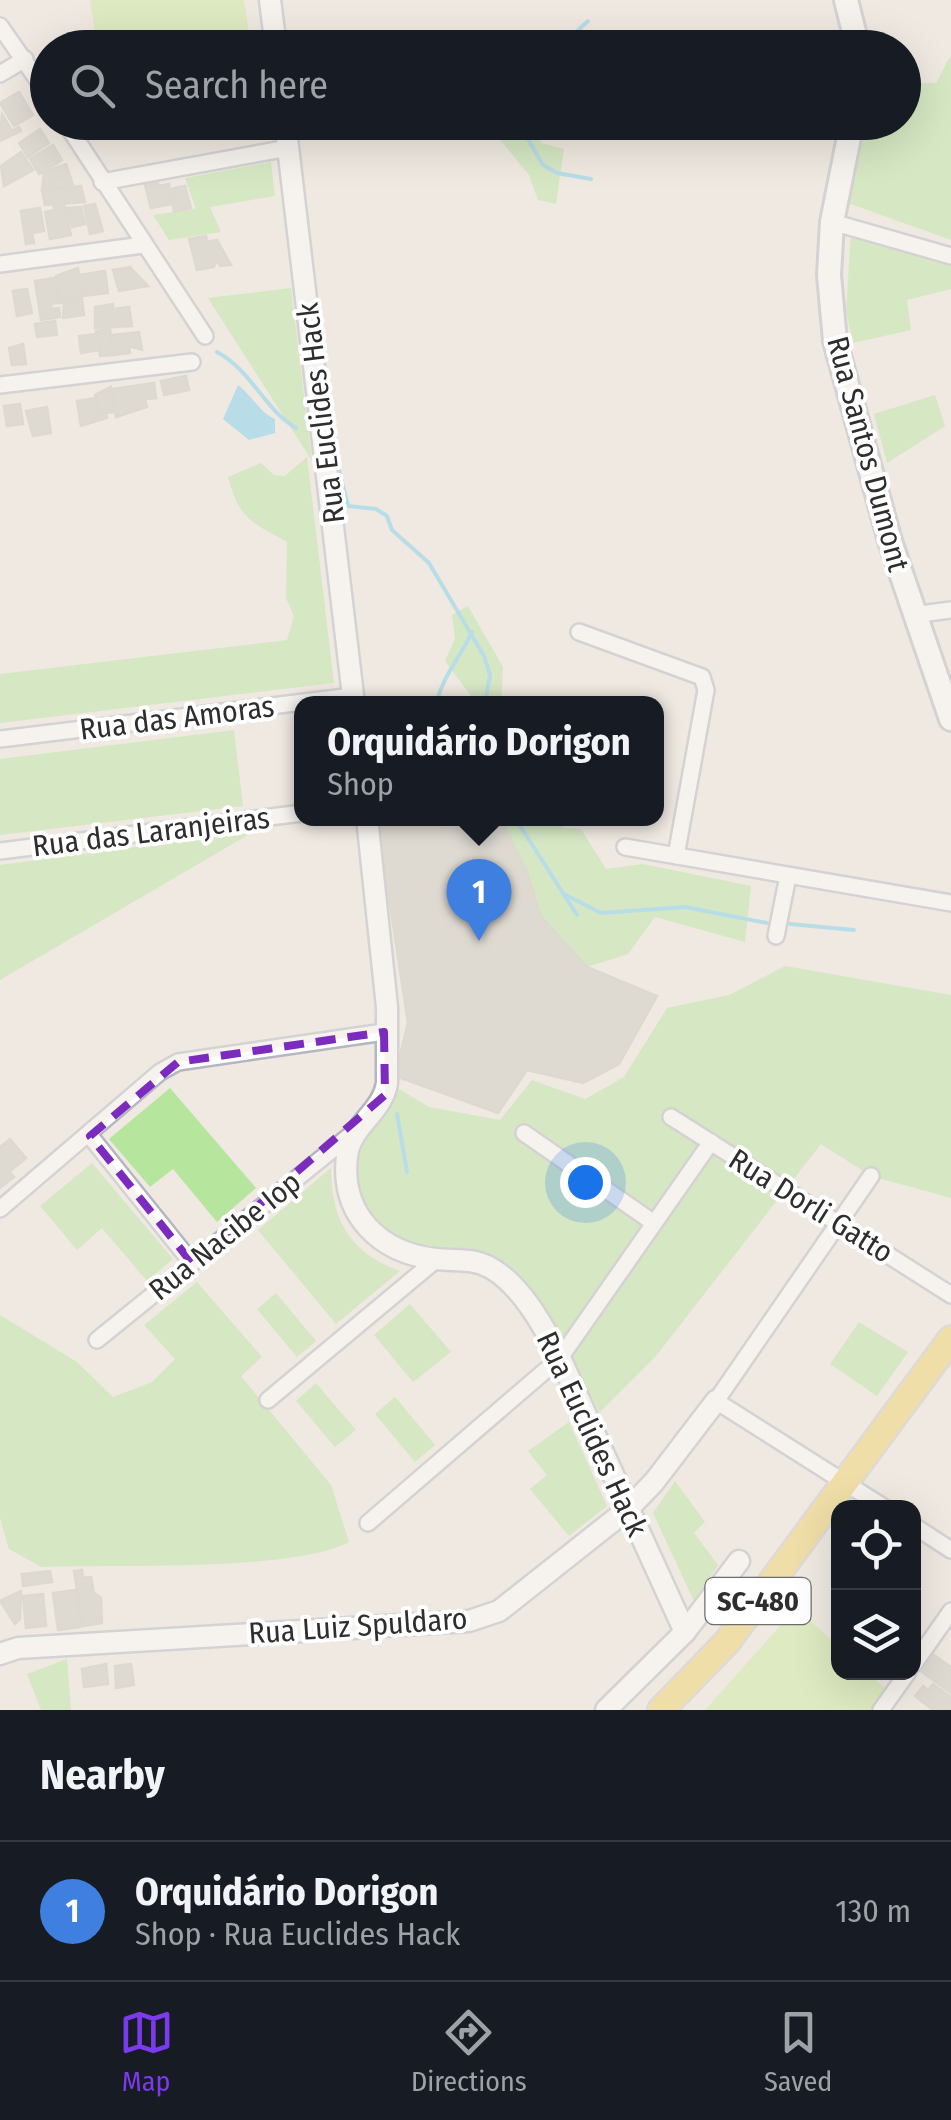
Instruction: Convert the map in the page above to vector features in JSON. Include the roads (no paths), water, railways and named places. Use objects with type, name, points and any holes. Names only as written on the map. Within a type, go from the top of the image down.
[{"type":"main road","points":[[846,0],[854,30]]},
{"type":"main road","name":"Rua Santos Dumont","points":[[848,140],[832,222],[829,276],[841,374],[914,615],[951,719]]},
{"type":"main road","name":"SC-480","points":[[661,1710],[727,1642],[951,1339]]},
{"type":"street","points":[[270,0],[274,30]]},
{"type":"street","points":[[0,26],[30,67]]},
{"type":"street","points":[[0,74],[25,59]]},
{"type":"street","points":[[76,140],[205,336]]},
{"type":"street","name":"Rua Euclides Hack","points":[[287,140],[354,696]]},
{"type":"street","points":[[102,182],[288,148]]},
{"type":"street","points":[[832,222],[951,256]]},
{"type":"street","points":[[0,264],[143,245]]},
{"type":"street","points":[[0,385],[192,362]]},
{"type":"street","points":[[914,615],[951,610]]},
{"type":"street","points":[[579,632],[702,676],[706,690],[676,856]]},
{"type":"street","name":"Rua das Amoras","points":[[0,739],[294,707]]},
{"type":"street","name":"Rua das Laranjeiras","points":[[0,851],[294,814]]},
{"type":"street","points":[[352,1133],[386,1094],[386,997],[368,826]]},
{"type":"street","points":[[625,847],[951,902]]},
{"type":"street","points":[[776,936],[788,876]]},
{"type":"street","points":[[0,1209],[90,1136],[160,1072],[178,1062],[384,1032]]},
{"type":"street","name":"Rua Dorli Gatto","points":[[671,1117],[951,1295]]},
{"type":"street","name":"Rua Euclides Hack","points":[[352,1133],[349,1198],[370,1234],[400,1251],[476,1262],[506,1278],[546,1330],[685,1632]]},
{"type":"street","name":"Rua Nacibe Iop","points":[[96,1340],[352,1133]]},
{"type":"street","points":[[524,1133],[654,1223]]},
{"type":"street","points":[[90,1136],[192,1263]]},
{"type":"street","points":[[368,1523],[560,1358],[711,1142]]},
{"type":"street","name":"Rua Luiz Spuldaro","points":[[0,1654],[18,1648],[470,1621],[500,1612],[628,1509],[654,1482],[716,1401],[871,1176]]},
{"type":"street","points":[[268,1400],[437,1259]]},
{"type":"street","points":[[716,1401],[872,1500]]},
{"type":"street","points":[[921,1531],[951,1550]]},
{"type":"street","points":[[606,1710],[685,1632],[739,1561]]},
{"type":"street","points":[[921,1654],[951,1612]]},
{"type":"street","points":[[881,1710],[902,1680]]},
{"type":"water","points":[[238,385],[275,419],[275,433],[249,440],[223,419]]},
{"type":"waterway","points":[[578,30],[588,21]]},
{"type":"waterway","points":[[528,140],[543,165],[557,173],[591,179]]},
{"type":"waterway","points":[[217,352],[240,369],[275,411],[296,428]]},
{"type":"waterway","points":[[330,426],[336,440]]},
{"type":"waterway","points":[[336,458],[348,506],[376,509],[387,516],[392,530],[429,563],[484,656],[490,675],[486,696]]},
{"type":"waterway","points":[[438,696],[472,632]]},
{"type":"waterway","points":[[520,826],[577,915]]},
{"type":"waterway","points":[[564,894],[601,913],[685,907],[767,923]]},
{"type":"waterway","points":[[790,924],[854,930]]},
{"type":"waterway","points":[[397,1114],[407,1172]]},
{"type":"place","name":"Orquidário Dorigon","points":[[479,941]]}]
